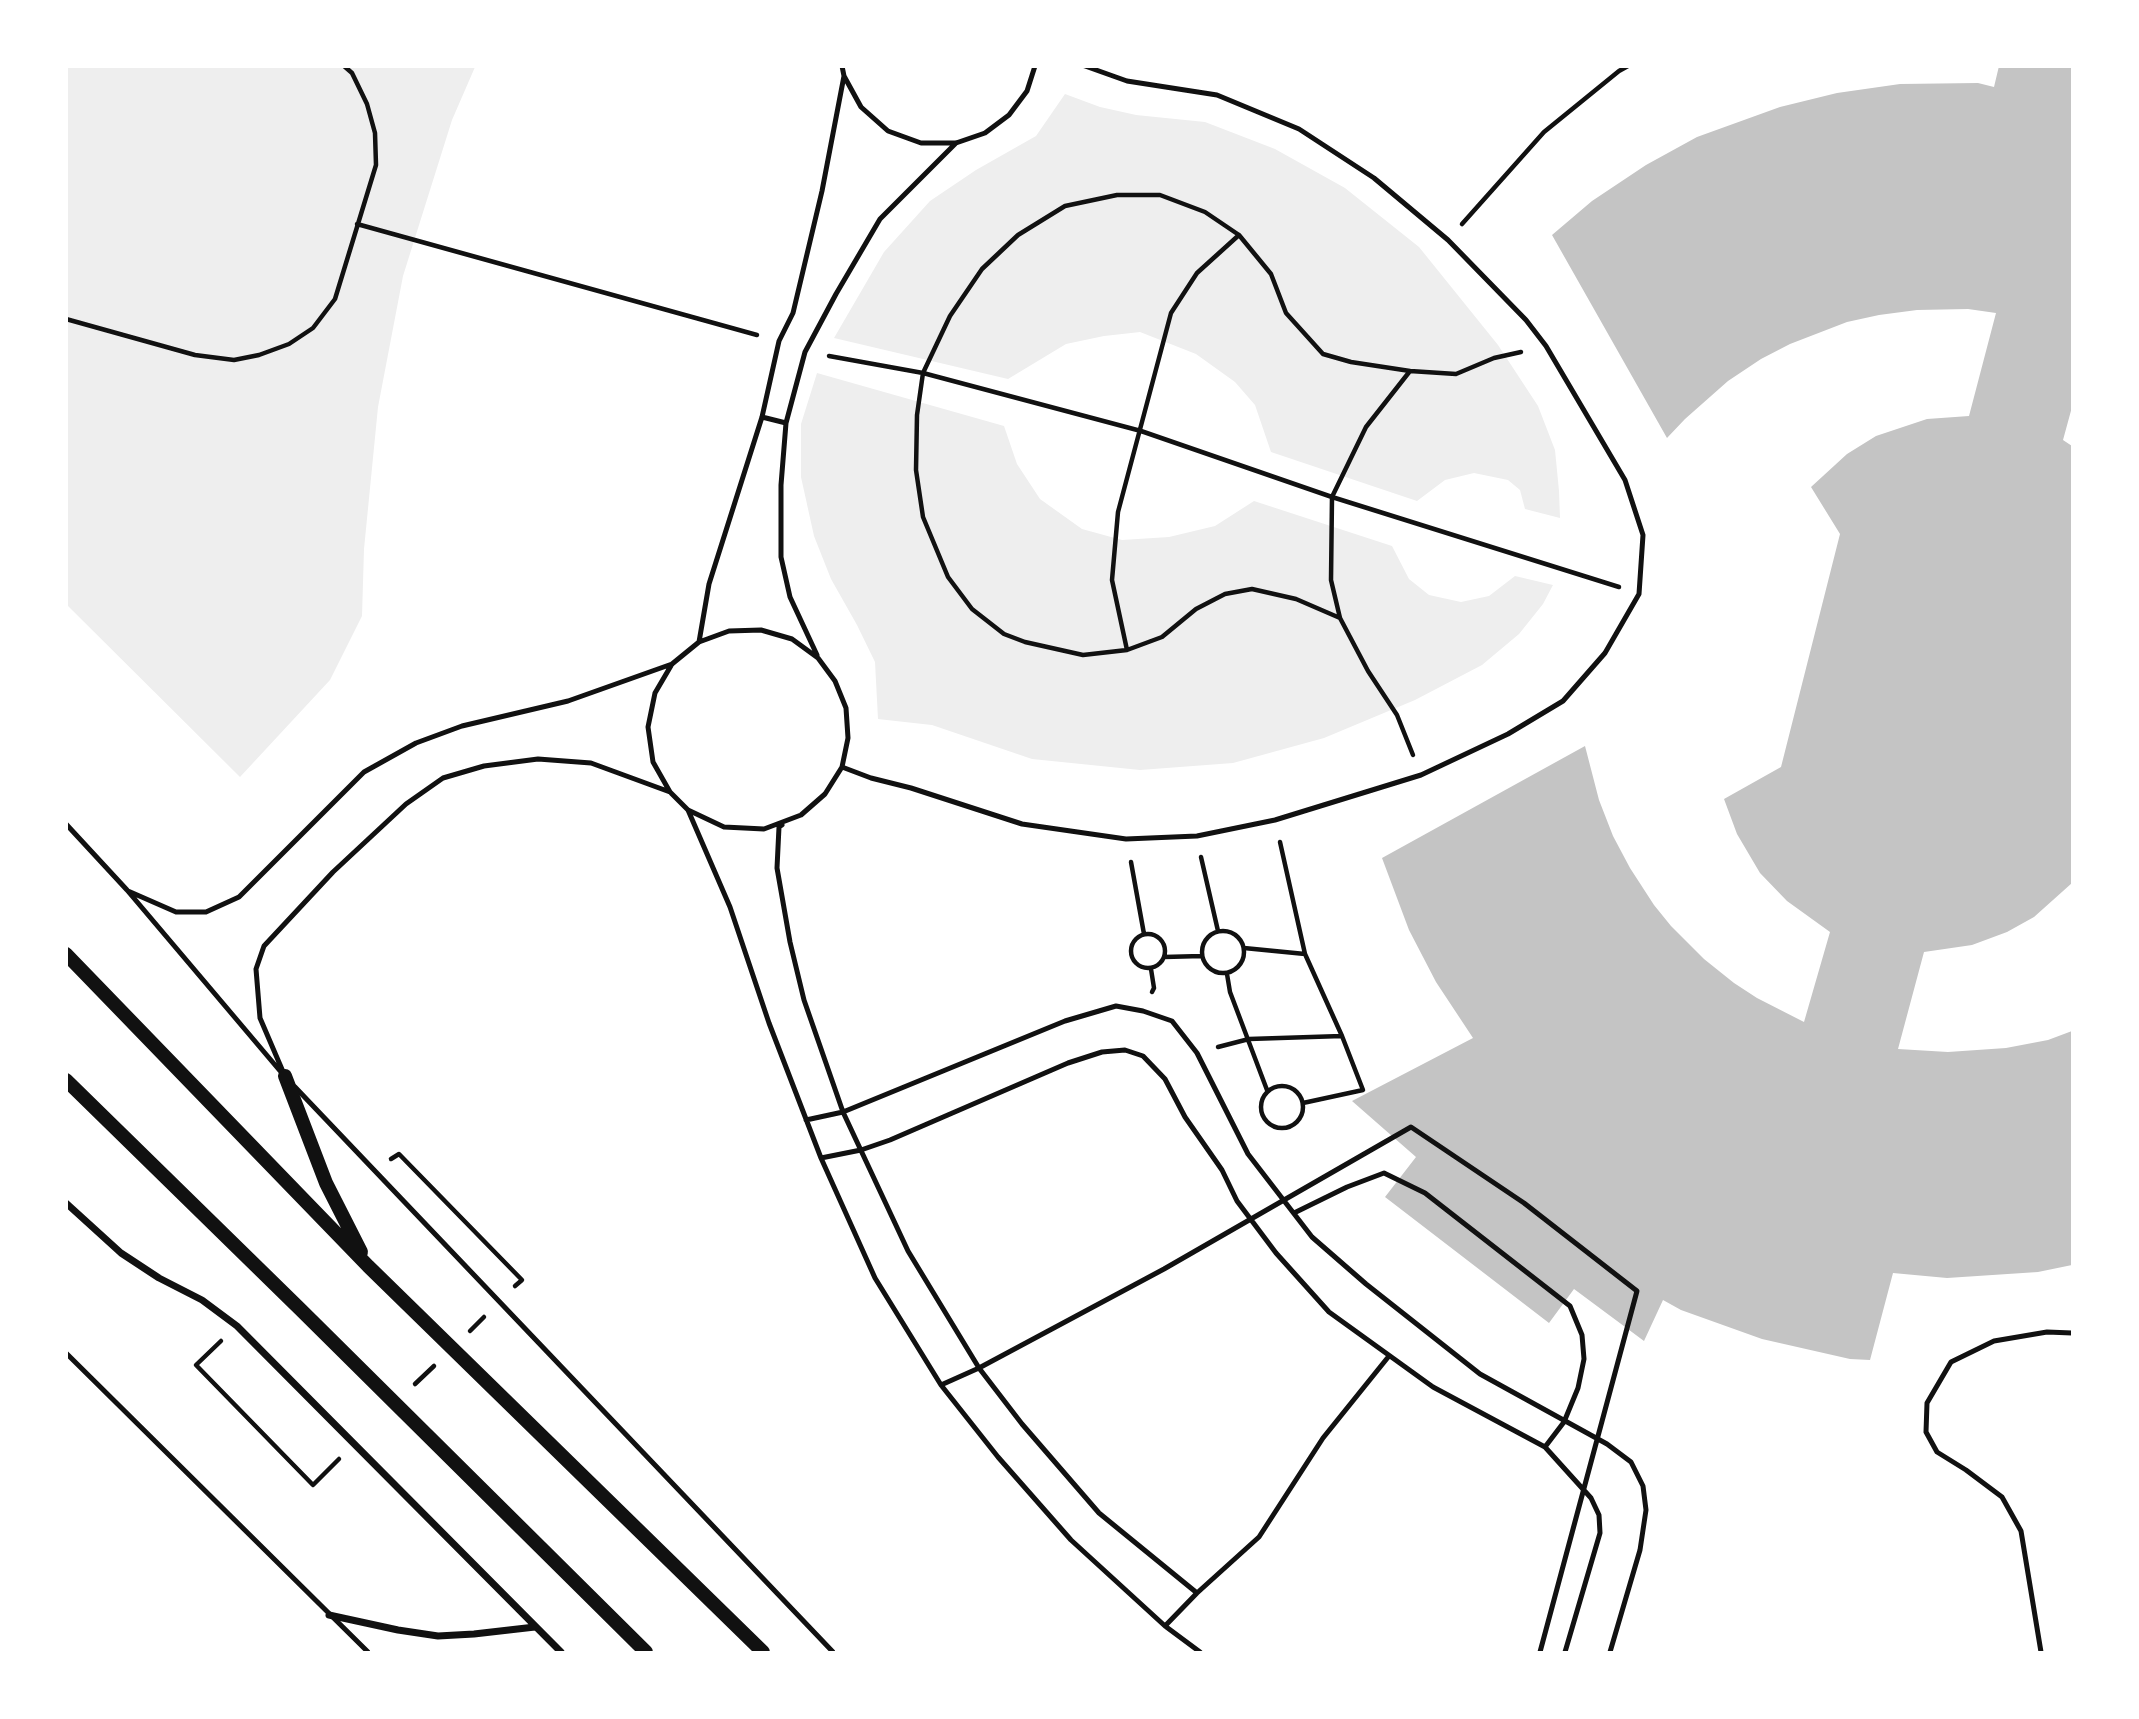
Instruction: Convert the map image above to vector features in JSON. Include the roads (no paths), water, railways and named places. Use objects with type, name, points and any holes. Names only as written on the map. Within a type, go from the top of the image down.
[{"type":"main road","points":[[66,954],[368,1266],[764,1653]]},
{"type":"main road","points":[[285,1076],[326,1183],[368,1266]]},
{"type":"main road","points":[[66,1080],[646,1653]]},
{"type":"street","points":[[66,1203],[121,1253],[159,1278],[202,1300],[237,1326],[561,1653]]},
{"type":"street","points":[[329,1615],[438,1636],[535,1627]]},
{"type":"lane","points":[[842,66],[844,76],[861,107],[888,131],[921,143],[956,144],[985,133],[1009,116],[1027,91],[1035,66]]},
{"type":"lane","points":[[842,767],[1022,824],[1126,839],[1196,836],[1275,820],[1421,775],[1508,734],[1563,701],[1605,653],[1639,593],[1643,535],[1625,480],[1546,346],[1526,320],[1448,240],[1374,178],[1299,129],[1217,95],[1127,81],[1085,66]]},
{"type":"lane","points":[[699,642],[709,583],[762,417],[779,341],[797,300],[844,76]]},
{"type":"lane","points":[[956,144],[880,219],[805,352],[786,423],[781,485],[781,557],[790,597],[818,658],[835,681],[846,708],[848,738],[842,767],[825,794],[801,815],[779,827],[777,869],[804,1000],[842,1112],[908,1251],[979,1368],[1021,1424],[1099,1513],[1197,1593]]},
{"type":"lane","points":[[762,417],[786,423]]},
{"type":"lane","points":[[127,890],[176,912],[206,912],[239,897],[364,772],[416,743],[462,726],[568,701],[672,664],[699,642],[729,631],[761,630],[792,639],[818,658]]},
{"type":"lane","points":[[672,664],[655,694],[648,727],[653,762],[670,792],[688,810],[724,827],[764,829],[801,815]]},
{"type":"lane","points":[[285,1076],[260,1018],[256,969],[264,946],[334,872],[406,804],[443,778],[484,766],[538,759],[591,763],[670,792]]},
{"type":"lane","points":[[688,810],[730,907],[769,1023],[821,1158],[875,1278],[941,1385],[999,1457],[1071,1540],[1165,1626],[1199,1653]]},
{"type":"lane","points":[[66,824],[127,890],[285,1076],[833,1653]]},
{"type":"lane","points":[[806,1120],[842,1112],[1065,1021],[1116,1006],[1143,1011],[1172,1021],[1197,1053],[1248,1154],[1311,1237],[1480,1374],[1607,1444],[1631,1462],[1643,1486],[1647,1510],[1640,1550],[1610,1653]]},
{"type":"lane","points":[[821,1158],[861,1150],[890,1140],[1068,1063],[1102,1052],[1125,1049],[1143,1056],[1165,1079],[1185,1117],[1222,1170],[1237,1201],[1276,1253],[1329,1312],[1433,1387],[1545,1447],[1591,1498],[1599,1515],[1600,1533],[1566,1653]]},
{"type":"lane","points":[[941,1385],[979,1368],[1164,1269],[1411,1127],[1524,1203],[1637,1291],[1540,1653]]},
{"type":"lane","points":[[1294,1213],[1347,1187],[1384,1173],[1425,1193],[1570,1306],[1581,1335],[1584,1359],[1578,1388],[1564,1422],[1545,1447]]},
{"type":"lane","points":[[2041,1653],[2021,1531],[2002,1497],[1937,1452],[1926,1432],[1927,1403],[1951,1362],[1994,1341],[2047,1332],[2073,1333]]},
{"type":"lane","points":[[66,1353],[368,1653]]},
{"type":"lane","points":[[1165,1626],[1259,1536],[1324,1438],[1389,1356]]}]
